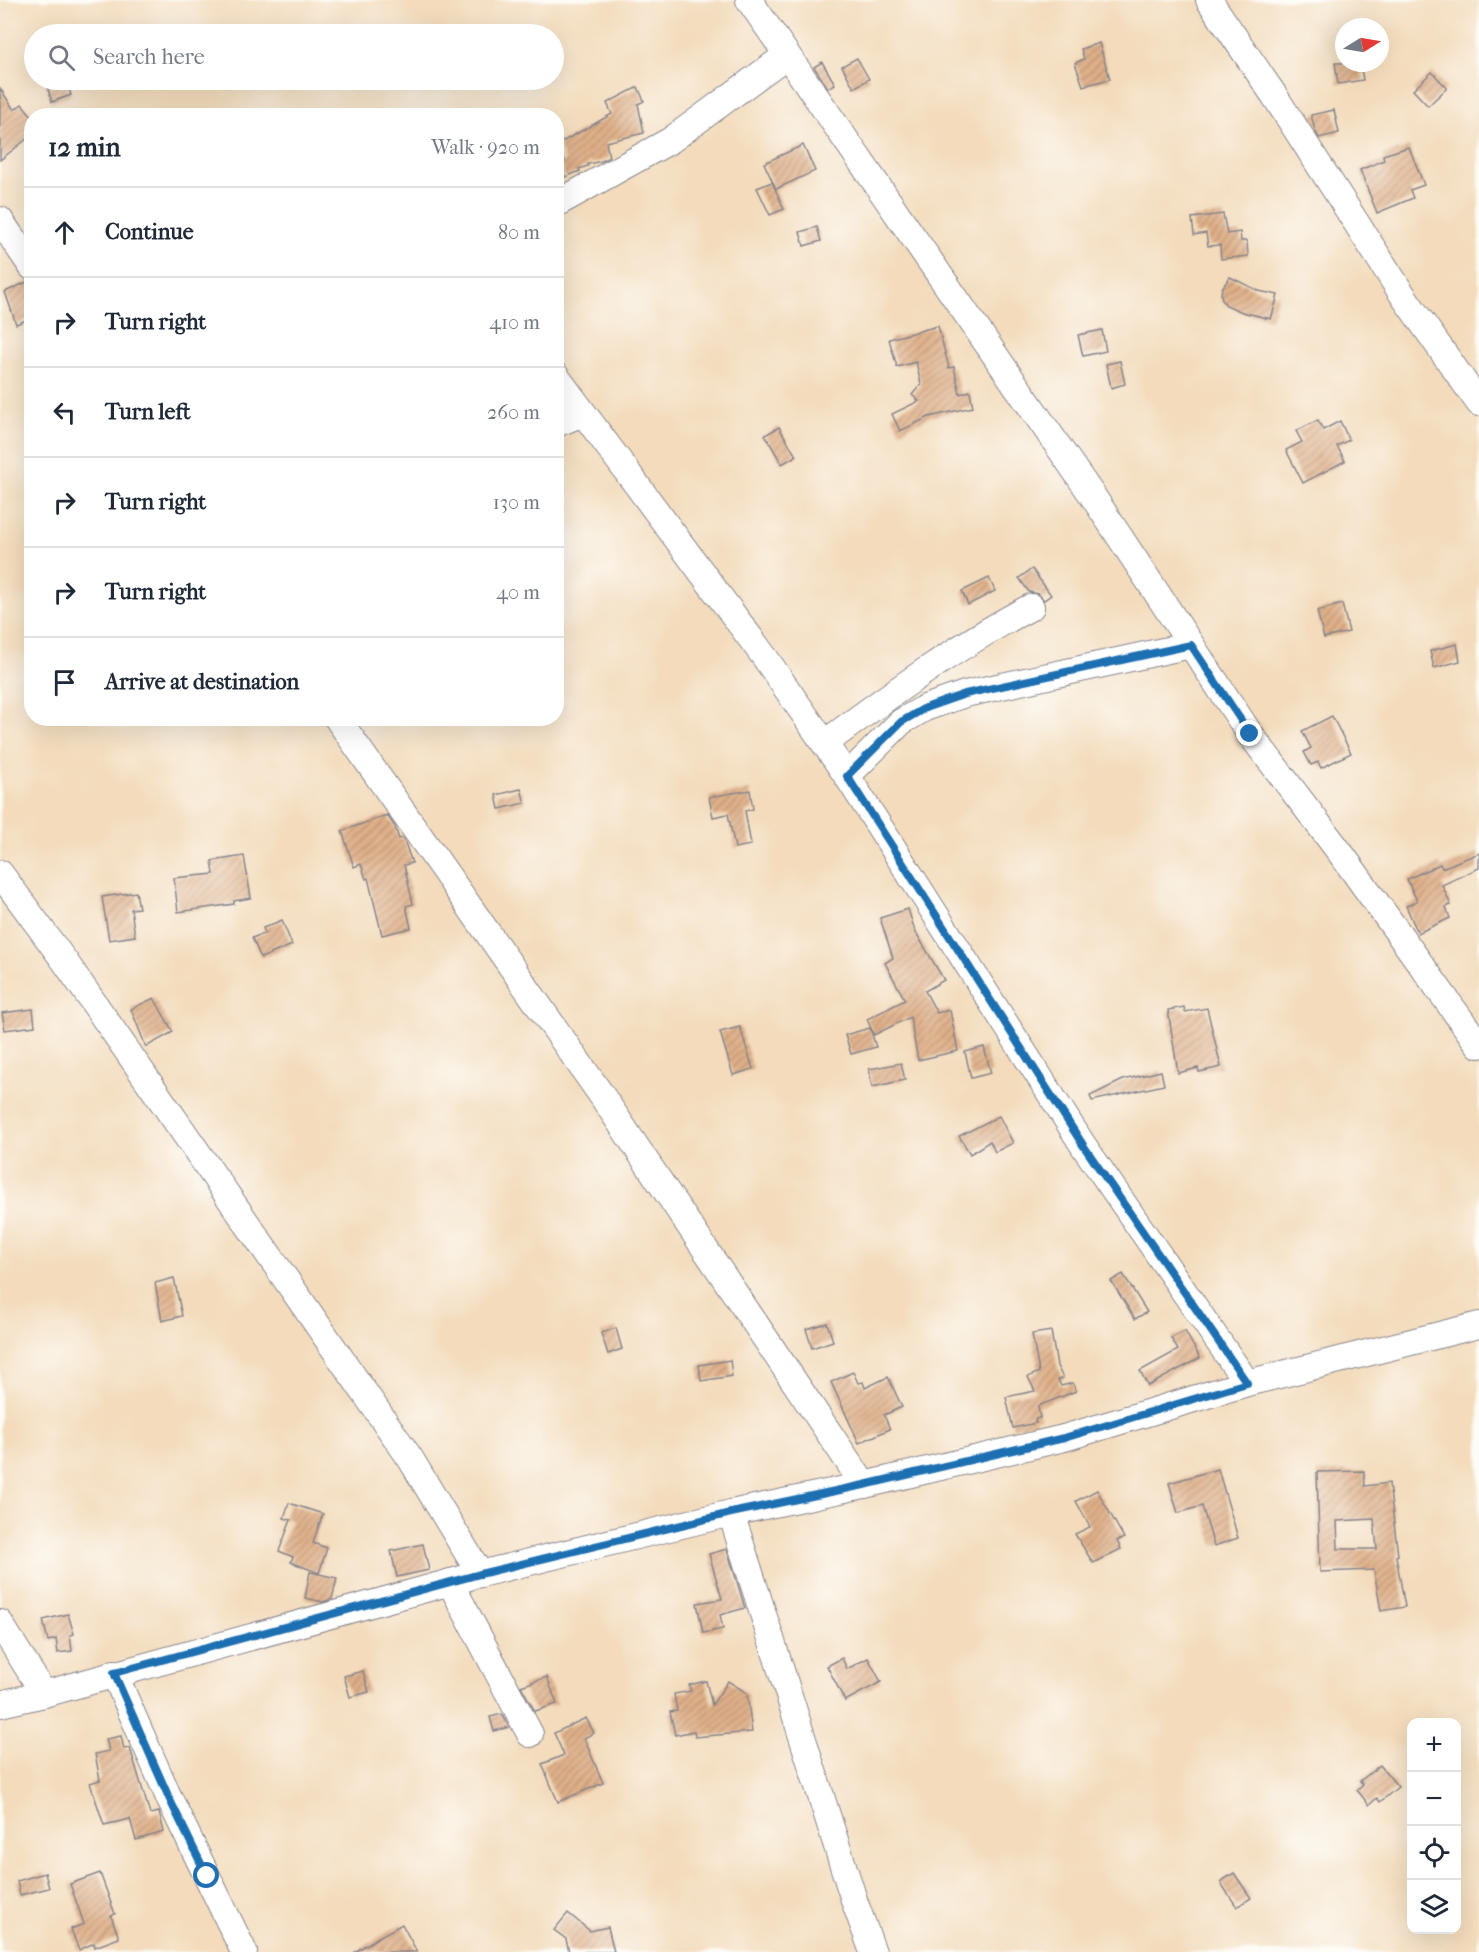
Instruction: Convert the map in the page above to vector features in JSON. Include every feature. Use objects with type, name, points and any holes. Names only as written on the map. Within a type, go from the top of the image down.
[{"type":"street","points":[[749,0],[1092,495],[1250,734],[1342,855],[1479,1045]]},
{"type":"street","points":[[1209,0],[1274,95],[1404,297],[1479,403]]},
{"type":"street","points":[[564,200],[671,140],[787,55]]},
{"type":"street","points":[[0,220],[24,255]]},
{"type":"street","points":[[564,387],[766,659],[825,743],[1083,1145],[1247,1383]]},
{"type":"street","points":[[564,421],[583,413]]},
{"type":"street","points":[[825,743],[872,708],[995,626],[1031,607]]},
{"type":"street","points":[[847,776],[901,722],[925,708],[965,694],[1191,645]]},
{"type":"street","points":[[343,726],[600,1093],[864,1485]]},
{"type":"street","points":[[0,873],[66,963],[396,1439],[480,1574]]},
{"type":"street","points":[[0,1704],[44,1694],[480,1574],[731,1513],[864,1485],[1064,1438],[1247,1383],[1479,1325]]},
{"type":"street","points":[[731,1513],[855,1904],[873,1952]]},
{"type":"street","points":[[450,1582],[530,1734]]},
{"type":"street","points":[[0,1623],[44,1694]]},
{"type":"street","points":[[114,1673],[170,1800],[244,1952]]},
{"type":"building","points":[[1099,43],[1110,79],[1083,86],[1075,63],[1084,59],[1081,49]]},
{"type":"building","points":[[857,58],[869,79],[854,88],[842,66]]},
{"type":"building","points":[[822,62],[835,84],[828,88],[814,67]]},
{"type":"building","points":[[1336,72],[1362,72],[1363,80],[1338,84]]},
{"type":"building","points":[[1432,72],[1447,88],[1428,106],[1413,90]]},
{"type":"building","points":[[638,87],[644,101],[638,104],[644,133],[606,142],[609,157],[588,164],[579,169],[580,171],[565,177],[564,141],[612,114],[607,103]]},
{"type":"building","points":[[0,88],[14,110],[22,104],[25,108],[24,141],[0,160]]},
{"type":"building","points":[[48,90],[69,90],[71,95],[52,102]]},
{"type":"building","points":[[1334,110],[1339,133],[1319,138],[1311,115]]},
{"type":"building","points":[[803,145],[815,171],[776,189],[764,163]]},
{"type":"building","points":[[1409,147],[1424,185],[1410,190],[1413,198],[1377,213],[1360,170],[1384,160],[1383,155]]},
{"type":"building","points":[[772,182],[784,209],[770,215],[757,188]]},
{"type":"building","points":[[1223,214],[1227,234],[1240,232],[1241,241],[1247,241],[1248,256],[1221,259],[1220,245],[1208,246],[1206,233],[1194,235],[1192,218]]},
{"type":"building","points":[[817,227],[821,241],[804,246],[800,232]]},
{"type":"building","points":[[1230,277],[1259,291],[1278,295],[1271,319],[1242,312],[1226,305],[1221,294],[1222,288]]},
{"type":"building","points":[[24,283],[24,321],[16,324],[5,292]]},
{"type":"building","points":[[938,326],[949,368],[954,367],[960,394],[970,391],[973,407],[929,417],[900,431],[892,414],[919,401],[912,395],[921,384],[916,362],[897,367],[889,339]]},
{"type":"building","points":[[1102,330],[1106,351],[1083,356],[1078,335]]},
{"type":"building","points":[[1120,361],[1125,384],[1111,388],[1106,364]]},
{"type":"building","points":[[1318,420],[1323,430],[1340,421],[1349,440],[1337,446],[1345,461],[1303,483],[1286,450],[1302,442],[1296,431]]},
{"type":"building","points":[[779,427],[796,456],[782,464],[765,435]]},
{"type":"building","points":[[1032,569],[1051,595],[1044,600],[1038,594],[1029,592],[1019,578]]},
{"type":"building","points":[[989,578],[995,591],[968,605],[962,591]]},
{"type":"building","points":[[1342,604],[1349,632],[1324,638],[1317,611]]},
{"type":"building","points":[[1457,644],[1460,661],[1434,668],[1430,651]]},
{"type":"building","points":[[1332,716],[1351,753],[1321,768],[1318,762],[1311,765],[1304,752],[1311,748],[1302,731]]},
{"type":"building","points":[[521,789],[525,803],[499,809],[496,795]]},
{"type":"building","points":[[750,790],[753,809],[745,811],[751,845],[735,848],[728,814],[713,817],[709,797]]},
{"type":"building","points":[[387,815],[399,839],[403,838],[412,863],[404,865],[413,904],[406,906],[411,928],[382,935],[368,878],[366,879],[361,864],[354,867],[342,831]]},
{"type":"building","points":[[1479,853],[1479,868],[1442,885],[1451,905],[1446,907],[1450,918],[1418,933],[1406,906],[1417,901],[1407,879],[1440,864],[1442,868]]},
{"type":"building","points":[[244,856],[251,898],[234,901],[234,904],[178,912],[174,878],[214,874],[212,861]]},
{"type":"building","points":[[136,892],[139,908],[131,909],[135,936],[109,940],[102,897]]},
{"type":"building","points":[[908,909],[915,931],[944,980],[925,991],[937,1013],[950,1010],[958,1051],[918,1060],[910,1017],[874,1035],[867,1019],[905,1000],[885,963],[893,958],[880,918]]},
{"type":"building","points":[[282,920],[292,945],[261,958],[252,938],[265,933],[263,928]]},
{"type":"building","points":[[154,998],[173,1032],[146,1047],[131,1009]]},
{"type":"building","points":[[1184,1007],[1185,1012],[1207,1008],[1221,1067],[1199,1072],[1198,1068],[1178,1073],[1168,1010]]},
{"type":"building","points":[[33,1009],[35,1026],[5,1030],[2,1013]]},
{"type":"building","points":[[740,1027],[753,1069],[733,1075],[720,1032]]},
{"type":"building","points":[[870,1028],[876,1047],[851,1054],[845,1035]]},
{"type":"building","points":[[984,1047],[991,1073],[971,1078],[965,1052]]},
{"type":"building","points":[[901,1063],[905,1080],[872,1087],[869,1069]]},
{"type":"building","points":[[1161,1071],[1164,1085],[1092,1101],[1090,1096],[1123,1080]]},
{"type":"building","points":[[999,1116],[1013,1143],[995,1152],[990,1141],[970,1154],[959,1136]]},
{"type":"building","points":[[1123,1274],[1147,1312],[1135,1319],[1111,1281]]},
{"type":"building","points":[[174,1278],[182,1316],[162,1321],[155,1283]]},
{"type":"building","points":[[827,1323],[833,1341],[812,1348],[806,1329]]},
{"type":"building","points":[[616,1328],[622,1349],[608,1354],[601,1333]]},
{"type":"building","points":[[1051,1331],[1057,1366],[1063,1378],[1058,1380],[1061,1386],[1073,1383],[1076,1391],[1038,1406],[1040,1418],[1035,1419],[1036,1423],[1013,1428],[1006,1397],[1035,1391],[1028,1377],[1039,1372],[1032,1334]]},
{"type":"building","points":[[1185,1331],[1200,1358],[1148,1386],[1140,1371],[1178,1350],[1171,1338]]},
{"type":"building","points":[[730,1360],[732,1376],[701,1381],[699,1365]]},
{"type":"building","points":[[853,1372],[858,1383],[863,1382],[865,1388],[888,1377],[902,1407],[884,1415],[890,1429],[859,1443],[831,1382]]},
{"type":"building","points":[[1218,1469],[1238,1538],[1214,1546],[1202,1506],[1178,1513],[1169,1483]]},
{"type":"building","points":[[1364,1471],[1365,1486],[1389,1483],[1398,1555],[1396,1556],[1405,1607],[1381,1611],[1374,1570],[1320,1572],[1317,1472]],"holes":[[[1374,1519],[1377,1549],[1338,1549],[1337,1521]]]},
{"type":"building","points":[[1097,1490],[1124,1538],[1117,1541],[1121,1549],[1093,1563],[1075,1534],[1090,1527],[1076,1501]]},
{"type":"building","points":[[289,1503],[323,1514],[313,1543],[327,1548],[319,1573],[291,1562],[293,1557],[279,1551],[291,1520],[284,1518]]},
{"type":"building","points":[[423,1544],[429,1570],[397,1577],[391,1551]]},
{"type":"building","points":[[727,1549],[745,1608],[720,1615],[723,1629],[703,1633],[697,1603],[722,1599],[709,1554]]},
{"type":"building","points":[[310,1572],[337,1578],[332,1599],[323,1602],[305,1598]]},
{"type":"building","points":[[68,1614],[74,1634],[70,1635],[72,1651],[58,1653],[56,1639],[48,1641],[43,1620]]},
{"type":"building","points":[[842,1658],[847,1669],[868,1658],[881,1682],[845,1701],[827,1666]]},
{"type":"building","points":[[363,1671],[369,1692],[350,1697],[344,1676]]},
{"type":"building","points":[[547,1677],[557,1704],[535,1711],[521,1686]]},
{"type":"building","points":[[706,1681],[712,1705],[728,1681],[747,1693],[752,1732],[695,1737],[694,1731],[675,1735],[670,1712],[677,1711],[674,1694],[691,1691],[689,1685]]},
{"type":"building","points":[[502,1714],[509,1727],[494,1731],[490,1717]]},
{"type":"building","points":[[586,1718],[594,1733],[584,1738],[603,1783],[558,1802],[542,1764],[564,1755],[554,1733]]},
{"type":"building","points":[[121,1736],[124,1749],[130,1748],[150,1814],[159,1812],[164,1832],[136,1840],[130,1819],[104,1825],[90,1783],[100,1780],[95,1754],[109,1751],[106,1739]]},
{"type":"building","points":[[1380,1765],[1398,1787],[1380,1802],[1377,1798],[1369,1805],[1357,1790],[1363,1784],[1360,1781]]},
{"type":"building","points":[[45,1873],[49,1888],[20,1895],[17,1881]]},
{"type":"building","points":[[100,1873],[115,1914],[111,1916],[119,1938],[95,1947],[94,1943],[79,1950],[71,1929],[84,1924],[70,1884]]},
{"type":"building","points":[[1234,1873],[1251,1898],[1237,1907],[1220,1882]]},
{"type":"building","points":[[568,1913],[590,1931],[608,1927],[614,1952],[569,1952],[566,1939],[554,1930]]},
{"type":"building","points":[[402,1924],[417,1952],[355,1952],[377,1938]]},
{"type":"route","points":[[207,1876],[170,1800],[114,1673],[480,1574],[731,1513],[864,1485],[1064,1438],[1247,1383],[1083,1145],[847,776],[901,722],[925,708],[965,694],[1191,645],[1250,734]]}]
